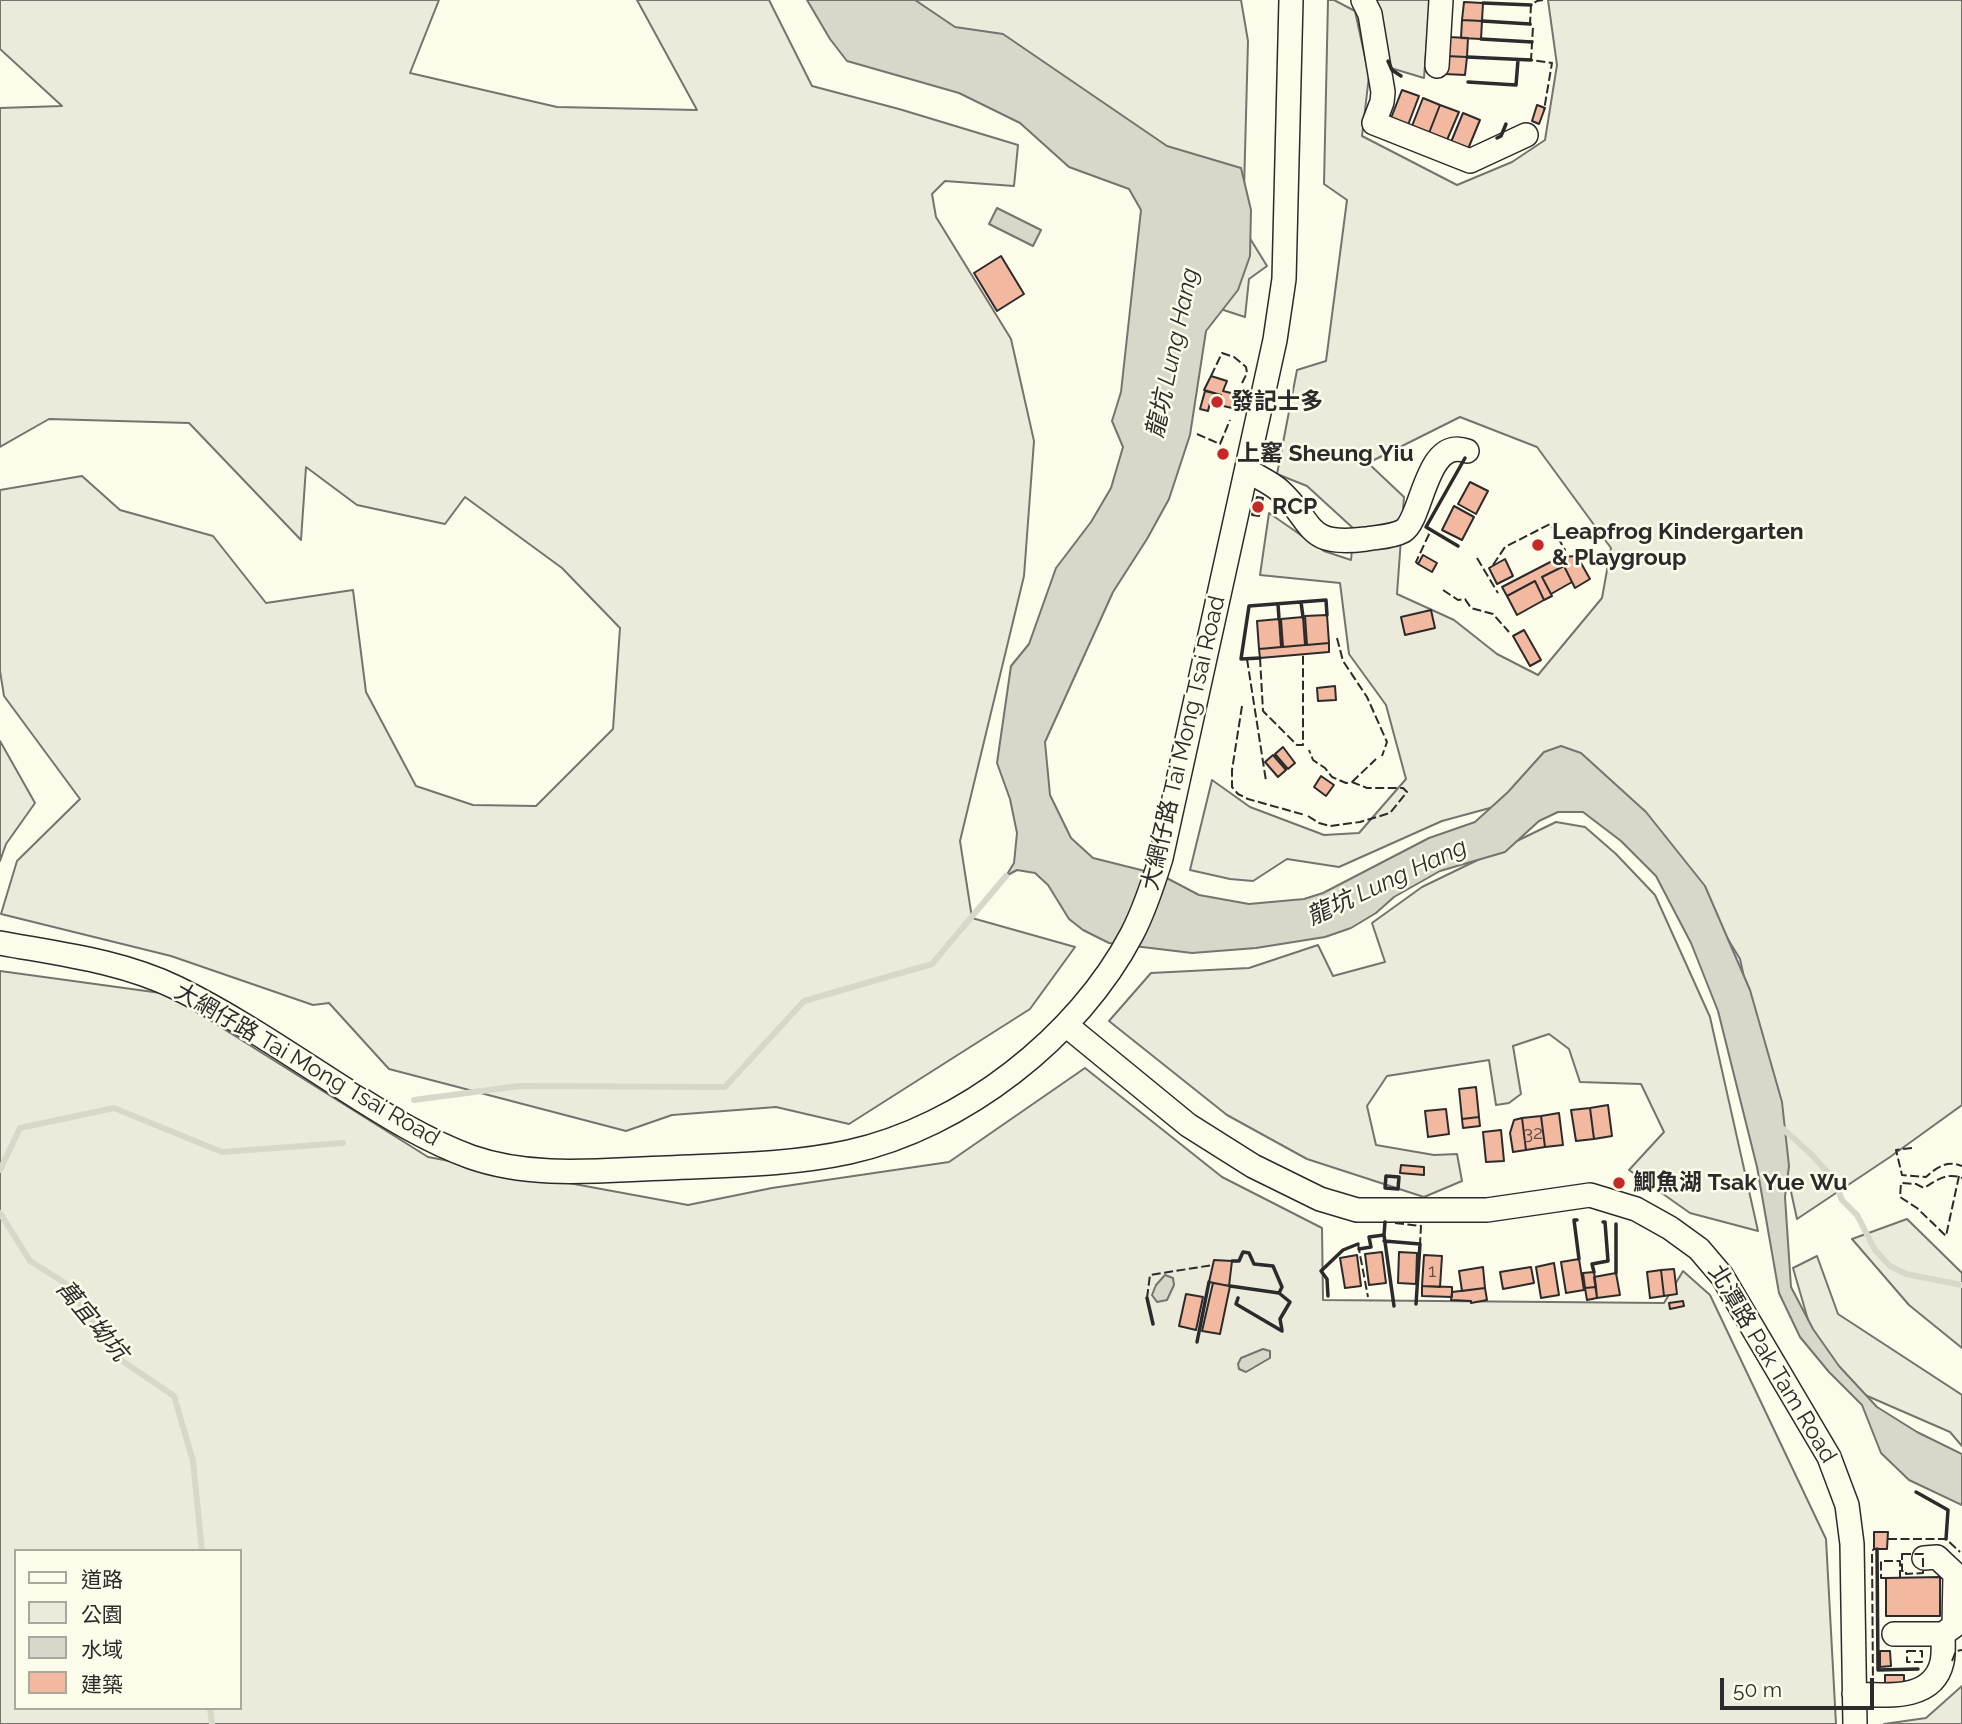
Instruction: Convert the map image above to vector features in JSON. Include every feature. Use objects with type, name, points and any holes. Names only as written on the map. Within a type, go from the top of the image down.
[{"type":"street","name":"大網仔路 Tai Mong Tsai Road","points":[[0,943],[127,968],[160,981],[224,1014],[371,1106],[431,1140],[484,1161],[542,1171],[748,1165],[811,1158],[865,1148],[910,1132],[973,1099],[1033,1056],[1066,1025],[1097,988],[1123,949],[1143,909],[1161,858],[1275,340],[1284,278],[1291,0]]},
{"type":"street","points":[[1363,0],[1370,14],[1383,92],[1374,123],[1470,161],[1526,135]]},
{"type":"street","points":[[1437,66],[1441,0]]},
{"type":"street","points":[[1247,470],[1279,489],[1319,536],[1351,541],[1405,530],[1412,523],[1422,491],[1433,469],[1453,449],[1467,451]]},
{"type":"street","name":"北潭路 Pak Tam Road","points":[[1066,1025],[1188,1125],[1252,1166],[1320,1199],[1357,1210],[1488,1210],[1590,1195],[1636,1209],[1670,1228],[1699,1249],[1721,1276],[1822,1446],[1836,1471],[1844,1495],[1851,1524],[1852,1544],[1855,1724]]},
{"type":"street","points":[[1894,1634],[1943,1634],[1951,1630],[1955,1622],[1957,1565],[1937,1557],[1924,1558]]},
{"type":"street","points":[[1854,1694],[1901,1695],[1922,1688],[1933,1679],[1941,1665],[1943,1634]]},
{"type":"green space","points":[[0,0],[439,0],[410,73],[557,107],[697,110],[637,0],[769,0],[812,86],[1018,145],[1014,186],[945,181],[932,194],[936,217],[1011,339],[1034,441],[1024,576],[960,841],[972,918],[1075,947],[1030,1009],[849,1124],[776,1107],[672,1115],[626,1131],[389,1069],[329,1003],[313,1005],[171,956],[1,914],[17,861],[80,799],[4,696],[0,671],[0,490],[82,476],[120,510],[213,536],[266,603],[353,590],[366,692],[416,786],[473,805],[536,806],[613,729],[620,628],[562,568],[465,497],[445,524],[357,505],[306,467],[301,540],[189,423],[49,419],[0,447],[0,108],[62,106],[0,49]]},
{"type":"green space","points":[[894,0],[1241,0],[1248,41],[1243,227],[1267,266],[1249,279],[1245,317],[1202,303],[1213,184]]},
{"type":"green space","points":[[1328,0],[1334,0],[1355,11],[1369,76],[1362,136],[1457,185],[1512,162],[1545,140],[1557,65],[1548,0],[1962,0],[1962,1105],[1797,1219],[1740,959],[1665,836],[1568,751],[1501,805],[1442,821],[1339,867],[1287,859],[1253,881],[1190,870],[1212,780],[1250,807],[1324,835],[1359,833],[1406,779],[1386,705],[1349,654],[1340,583],[1260,575],[1269,513],[1324,551],[1351,560],[1354,529],[1307,486],[1277,474],[1297,370],[1326,361],[1347,200],[1324,184]],"holes":[[[1460,417],[1537,447],[1611,548],[1602,598],[1538,675],[1497,654],[1454,620],[1397,594],[1404,497],[1368,463]]]},
{"type":"green space","points":[[1371,0],[1430,0],[1424,78],[1384,66]]},
{"type":"green space","points":[[0,741],[35,803],[6,844],[0,861]]},
{"type":"green space","points":[[1556,822],[1585,827],[1616,854],[1655,895],[1710,1017],[1758,1231],[1690,1213],[1629,1170],[1664,1132],[1641,1084],[1580,1082],[1569,1049],[1549,1034],[1513,1046],[1521,1094],[1509,1103],[1496,1105],[1489,1060],[1387,1076],[1367,1106],[1376,1145],[1434,1155],[1457,1154],[1462,1181],[1424,1197],[1307,1159],[1227,1115],[1109,1021],[1151,973],[1249,968],[1318,945],[1333,976],[1385,962],[1372,923],[1422,887]]},
{"type":"green space","points":[[0,971],[168,994],[428,1157],[688,1205],[772,1188],[949,1162],[1085,1068],[1222,1177],[1322,1228],[1323,1300],[1664,1303],[1683,1271],[1710,1295],[1826,1539],[1836,1724],[0,1724]]},
{"type":"green space","points":[[1907,1219],[1962,1273],[1962,1348],[1909,1305],[1852,1239]]},
{"type":"green space","points":[[1817,1256],[1838,1314],[1962,1395],[1962,1446],[1950,1432],[1865,1395],[1815,1344],[1793,1268]]},
{"type":"green space","points":[[1962,1686],[1962,1724],[1884,1724],[1926,1718]]},
{"type":"water","name":"龍坑 Lung Hang","points":[[807,0],[915,0],[955,27],[1003,34],[1167,146],[1241,168],[1251,210],[1250,256],[1238,290],[1206,331],[1190,435],[1169,499],[1113,592],[1045,742],[1050,795],[1071,838],[1093,858],[1161,875],[1199,895],[1249,904],[1304,899],[1323,893],[1429,838],[1475,822],[1508,792],[1544,752],[1561,746],[1581,753],[1646,812],[1705,886],[1750,990],[1782,1102],[1789,1166],[1785,1197],[1791,1287],[1813,1329],[1839,1366],[1877,1407],[1917,1432],[1962,1454],[1962,1505],[1909,1480],[1881,1453],[1862,1405],[1829,1372],[1800,1337],[1779,1293],[1757,1167],[1718,1011],[1691,943],[1656,876],[1621,841],[1583,812],[1558,812],[1539,821],[1505,852],[1440,871],[1394,897],[1376,913],[1351,928],[1325,937],[1256,948],[1192,953],[1109,943],[1083,930],[1069,919],[1048,885],[1035,873],[1017,870],[1006,876],[1014,863],[1017,833],[1010,799],[997,763],[1011,666],[1029,644],[1056,568],[1091,522],[1111,488],[1123,447],[1112,421],[1121,392],[1141,210],[1129,189],[1069,167],[1020,123],[959,93],[847,61],[830,39]]},
{"type":"water","points":[[997,208],[1041,230],[1033,246],[989,224]]},
{"type":"water","points":[[1165,1275],[1173,1278],[1174,1285],[1167,1300],[1157,1302],[1152,1295]]},
{"type":"water","points":[[1263,1349],[1270,1351],[1270,1358],[1246,1372],[1239,1369],[1241,1358]]},
{"type":"building","points":[[1464,2],[1483,3],[1482,21],[1462,20]]},
{"type":"building","points":[[1462,20],[1482,21],[1481,39],[1461,38]]},
{"type":"building","points":[[1448,37],[1468,38],[1467,57],[1446,56]]},
{"type":"building","points":[[1446,56],[1467,57],[1465,75],[1445,74]]},
{"type":"building","points":[[1402,90],[1419,96],[1408,125],[1391,118]]},
{"type":"building","points":[[1423,98],[1440,105],[1429,133],[1412,126]]},
{"type":"building","points":[[1440,105],[1459,112],[1447,140],[1429,133]]},
{"type":"building","points":[[1537,105],[1545,108],[1539,124],[1532,121]]},
{"type":"building","points":[[1463,113],[1480,120],[1468,149],[1451,142]]},
{"type":"building","points":[[1001,256],[1024,294],[997,311],[974,273]]},
{"type":"building","points":[[1211,376],[1227,381],[1223,391],[1235,394],[1232,408],[1219,405],[1221,395],[1204,390]]},
{"type":"building","points":[[1205,391],[1221,395],[1219,405],[1210,403],[1208,411],[1200,409]]},
{"type":"building","points":[[1470,482],[1488,491],[1476,514],[1458,504]]},
{"type":"building","name":"RCP","points":[[1257,497],[1263,498],[1259,516],[1252,515]]},
{"type":"building","points":[[1454,506],[1474,517],[1462,540],[1442,530]]},
{"type":"building","points":[[1423,555],[1437,563],[1432,572],[1418,564]]},
{"type":"building","points":[[1577,556],[1590,579],[1575,588],[1564,566],[1542,577],[1552,596],[1544,600],[1535,581],[1507,596],[1502,587],[1560,557]]},
{"type":"building","points":[[1505,559],[1513,576],[1497,584],[1489,568]]},
{"type":"building","points":[[1564,566],[1572,582],[1551,594],[1542,577]]},
{"type":"building","points":[[1535,581],[1544,600],[1517,615],[1507,596]]},
{"type":"building","points":[[1431,610],[1435,628],[1405,635],[1401,617]]},
{"type":"building","points":[[1327,615],[1329,643],[1307,645],[1305,616]]},
{"type":"building","points":[[1303,617],[1305,645],[1283,647],[1281,619]]},
{"type":"building","points":[[1279,619],[1281,647],[1259,649],[1257,621]]},
{"type":"building","points":[[1524,630],[1541,660],[1530,666],[1513,636]]},
{"type":"building","points":[[1329,643],[1329,652],[1260,658],[1259,649]]},
{"type":"building","points":[[1335,686],[1336,700],[1318,701],[1317,688]]},
{"type":"building","points":[[1283,747],[1295,763],[1288,769],[1275,754]]},
{"type":"building","points":[[1273,755],[1286,770],[1278,777],[1265,762]]},
{"type":"building","points":[[1321,776],[1334,785],[1326,796],[1314,787]]},
{"type":"building","points":[[1476,1087],[1479,1117],[1462,1119],[1459,1089]]},
{"type":"building","points":[[1608,1105],[1612,1136],[1594,1139],[1590,1108]]},
{"type":"building","points":[[1590,1108],[1594,1139],[1576,1141],[1571,1110]]},
{"type":"building","points":[[1446,1109],[1449,1134],[1428,1137],[1425,1111]]},
{"type":"building","points":[[1559,1113],[1563,1145],[1545,1147],[1541,1116]]},
{"type":"building","points":[[1541,1116],[1545,1147],[1526,1150],[1522,1118]]},
{"type":"building","points":[[1479,1117],[1480,1126],[1463,1128],[1462,1119]]},
{"type":"building","points":[[1522,1118],[1526,1150],[1513,1152],[1510,1133],[1514,1120]]},
{"type":"building","points":[[1501,1130],[1504,1161],[1486,1162],[1483,1132]]},
{"type":"building","points":[[1401,1165],[1424,1167],[1424,1175],[1400,1173]]},
{"type":"building","points":[[1382,1252],[1386,1283],[1369,1285],[1365,1254]]},
{"type":"building","points":[[1399,1252],[1417,1253],[1416,1284],[1398,1283]]},
{"type":"building","points":[[1357,1255],[1361,1286],[1345,1288],[1340,1258]]},
{"type":"building","points":[[1424,1255],[1442,1256],[1440,1287],[1422,1286]]},
{"type":"building","points":[[1579,1259],[1584,1290],[1566,1293],[1561,1262]]},
{"type":"building","points":[[1214,1260],[1232,1261],[1229,1286],[1209,1282]]},
{"type":"building","points":[[1554,1263],[1559,1295],[1541,1298],[1536,1267]]},
{"type":"building","points":[[1483,1267],[1485,1288],[1462,1291],[1459,1271]]},
{"type":"building","points":[[1531,1267],[1534,1283],[1503,1289],[1500,1272]]},
{"type":"building","points":[[1674,1269],[1677,1294],[1664,1296],[1661,1270]]},
{"type":"building","points":[[1661,1270],[1664,1296],[1650,1298],[1647,1272]]},
{"type":"building","points":[[1594,1272],[1596,1287],[1585,1288],[1583,1273]]},
{"type":"building","points":[[1616,1273],[1620,1295],[1597,1298],[1594,1277]]},
{"type":"building","points":[[1213,1283],[1230,1286],[1220,1334],[1202,1331]]},
{"type":"building","points":[[1422,1286],[1452,1287],[1452,1297],[1422,1296]]},
{"type":"building","points":[[1596,1287],[1597,1298],[1587,1300],[1585,1288]]},
{"type":"building","points":[[1485,1288],[1487,1300],[1471,1303],[1451,1300],[1452,1292]]},
{"type":"building","points":[[1186,1294],[1203,1297],[1196,1330],[1179,1326]]},
{"type":"building","points":[[1683,1301],[1684,1306],[1670,1309],[1669,1303]]},
{"type":"building","points":[[1874,1532],[1888,1532],[1887,1549],[1874,1549]]},
{"type":"building","points":[[1940,1577],[1940,1616],[1886,1616],[1886,1578]]},
{"type":"building","points":[[1880,1651],[1890,1651],[1891,1666],[1880,1667]]},
{"type":"building","points":[[1885,1675],[1904,1675],[1904,1685],[1885,1685]]},
{"type":"waterway","points":[[414,1100],[519,1086],[725,1087],[804,1001],[932,964],[1006,876]]},
{"type":"waterway","points":[[0,1170],[20,1128],[114,1108],[222,1152],[343,1143]]},
{"type":"waterway","points":[[1782,1128],[1833,1178],[1842,1200],[1857,1215],[1875,1250],[1890,1266],[1906,1274],[1962,1285]]},
{"type":"waterway","name":"萬宜坳坑","points":[[0,1213],[30,1261],[65,1283],[121,1360],[174,1396],[193,1461],[202,1549]]},
{"type":"waterway","name":"萬宜坳坑","points":[[210,1710],[212,1724]]},
{"type":"fence","points":[[1543,0],[1531,5],[1530,24],[1533,27],[1531,60],[1552,63],[1544,110]]},
{"type":"fence","points":[[1211,376],[1222,353],[1234,357],[1246,367],[1247,373],[1242,383]]},
{"type":"fence","points":[[1197,434],[1220,444],[1230,420]]},
{"type":"fence","points":[[1493,565],[1505,547],[1550,524],[1565,550],[1558,554],[1560,557]]},
{"type":"fence","points":[[1418,564],[1416,562],[1431,530]]},
{"type":"fence","points":[[1477,558],[1498,593]]},
{"type":"fence","points":[[1443,590],[1458,600],[1465,599],[1471,608],[1493,614],[1509,632]]},
{"type":"fence","points":[[1337,638],[1343,661],[1367,697],[1387,742],[1382,756]]},
{"type":"fence","points":[[1260,658],[1263,711],[1297,745],[1303,745],[1303,654]]},
{"type":"fence","points":[[1247,659],[1266,781]]},
{"type":"fence","points":[[1242,706],[1232,787],[1248,799],[1305,815]]},
{"type":"fence","points":[[1308,816],[1330,826],[1360,822],[1390,813],[1407,792],[1403,788],[1367,788],[1352,782],[1346,783],[1332,777],[1313,760],[1309,750]]},
{"type":"fence","points":[[1352,782],[1376,759]]},
{"type":"fence","points":[[1912,1148],[1896,1150],[1902,1175],[1926,1177],[1942,1166],[1962,1166]]},
{"type":"fence","points":[[1959,1176],[1946,1236],[1917,1208],[1900,1197],[1901,1183],[1916,1184],[1924,1188],[1947,1176],[1957,1176],[1962,1178]]},
{"type":"fence","points":[[1395,1223],[1421,1226],[1420,1244]]},
{"type":"fence","points":[[1358,1244],[1368,1297]]},
{"type":"fence","points":[[1147,1298],[1150,1275],[1213,1265]]},
{"type":"fence","points":[[1888,1539],[1946,1539],[1960,1552]]},
{"type":"fence","points":[[1873,1688],[1874,1549]]},
{"type":"fence","points":[[1902,1554],[1923,1554],[1923,1573],[1906,1574],[1906,1571],[1902,1571],[1902,1554]]},
{"type":"fence","points":[[1886,1578],[1881,1578],[1881,1561],[1900,1561],[1900,1578]]},
{"type":"fence","points":[[1952,1661],[1956,1651],[1962,1650]]},
{"type":"fence","points":[[1907,1651],[1922,1651],[1922,1662],[1907,1662],[1907,1651]]},
{"type":"wall","points":[[1483,3],[1531,5]]},
{"type":"wall","points":[[1482,21],[1530,24]]},
{"type":"wall","points":[[1481,39],[1532,42]]},
{"type":"wall","points":[[1467,57],[1531,60]]},
{"type":"wall","points":[[1468,82],[1516,85],[1518,60]]},
{"type":"wall","points":[[1388,61],[1392,70],[1401,76]]},
{"type":"wall","points":[[1497,138],[1501,136],[1506,124]]},
{"type":"wall","points":[[1458,546],[1426,527],[1465,458]]},
{"type":"wall","points":[[1260,658],[1241,659],[1249,606],[1326,600],[1327,615]]},
{"type":"wall","points":[[1301,602],[1303,617]]},
{"type":"wall","points":[[1278,604],[1279,619]]},
{"type":"wall","points":[[1386,1176],[1399,1177],[1398,1189],[1385,1188],[1386,1176]]},
{"type":"wall","points":[[1577,1220],[1574,1220],[1579,1259]]},
{"type":"wall","points":[[1384,1235],[1385,1222]]},
{"type":"wall","points":[[1594,1272],[1592,1264],[1608,1261],[1603,1222]]},
{"type":"wall","points":[[1616,1224],[1616,1273]]},
{"type":"wall","points":[[1359,1249],[1371,1247],[1369,1237],[1384,1235],[1394,1306]]},
{"type":"wall","points":[[1384,1241],[1420,1244],[1416,1304]]},
{"type":"wall","points":[[1328,1296],[1327,1279],[1321,1271],[1343,1250],[1358,1244]]},
{"type":"wall","points":[[1230,1286],[1279,1293],[1282,1287],[1273,1266],[1254,1264],[1249,1253],[1243,1252],[1239,1261],[1232,1261]]},
{"type":"wall","points":[[1197,1342],[1209,1282]]},
{"type":"wall","points":[[1279,1293],[1290,1302],[1280,1319],[1282,1330]]},
{"type":"wall","points":[[1147,1298],[1153,1324]]},
{"type":"wall","points":[[1238,1298],[1236,1304],[1282,1331]]},
{"type":"wall","points":[[1916,1492],[1948,1510],[1946,1539]]},
{"type":"wall","points":[[1877,1549],[1878,1670],[1918,1669]]},
{"type":"place","name":"發記士多","points":[[1217,402]]},
{"type":"place","name":"上窰 Sheung Yiu","points":[[1223,454]]},
{"type":"place","name":"RCP","points":[[1258,507]]},
{"type":"place","name":"Leapfrog Kindergarten & Playgroup","points":[[1538,545]]},
{"type":"place","name":"鯽魚湖 Tsak Yue Wu","points":[[1619,1183]]}]
